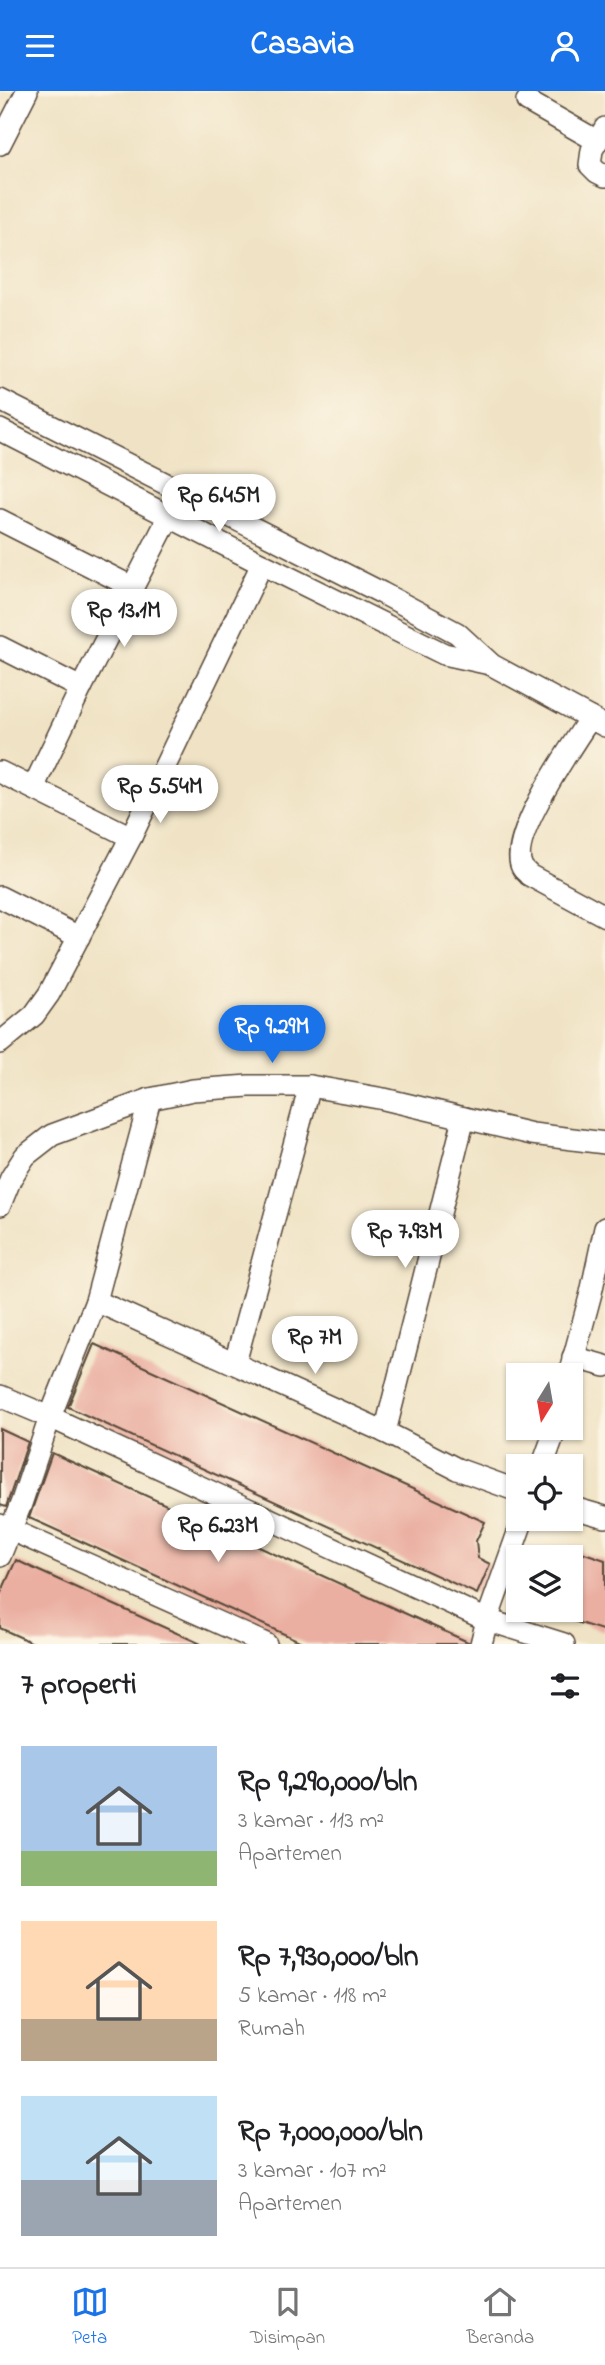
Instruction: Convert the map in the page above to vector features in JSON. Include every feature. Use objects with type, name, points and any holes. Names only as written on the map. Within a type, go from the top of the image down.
[{"type":"street","points":[[0,144],[27,91]]},
{"type":"street","points":[[527,101],[601,134],[592,150],[590,165],[605,176]]},
{"type":"street","points":[[2,406],[183,492],[457,633],[492,665],[597,722],[542,795],[526,832],[520,855],[522,867],[530,875],[605,916]]},
{"type":"street","points":[[0,430],[444,654],[492,665]]},
{"type":"street","points":[[89,476],[103,453]]},
{"type":"street","points":[[33,788],[132,587],[183,492]]},
{"type":"street","points":[[0,520],[132,587]]},
{"type":"street","points":[[5,1032],[34,1015],[49,994],[131,837],[262,564]]},
{"type":"street","points":[[0,647],[81,688]]},
{"type":"street","points":[[0,772],[131,837]]},
{"type":"street","points":[[0,897],[79,937]]},
{"type":"street","points":[[0,1205],[11,1178],[25,1156],[52,1135],[149,1099],[192,1090],[248,1086],[310,1086],[384,1099],[532,1134],[605,1143]]},
{"type":"street","points":[[236,1363],[310,1086]]},
{"type":"street","points":[[0,1556],[6,1527],[96,1301],[149,1099]]},
{"type":"street","points":[[385,1432],[464,1118]]},
{"type":"street","points":[[572,1363],[604,1237]]},
{"type":"street","points":[[96,1301],[385,1432],[457,1469],[506,1487]]},
{"type":"street","points":[[583,1366],[605,1366]]},
{"type":"street","points":[[0,1396],[487,1620],[564,1644]]},
{"type":"street","points":[[583,1511],[605,1517]]},
{"type":"street","points":[[6,1527],[266,1644]]},
{"type":"street","points":[[481,1644],[519,1531]]},
{"type":"building","points":[[94,1344],[485,1522],[476,1541],[478,1558],[490,1564],[477,1594],[68,1407]]},
{"type":"building","points":[[0,1429],[28,1442],[6,1507],[0,1505]]},
{"type":"building","points":[[52,1453],[468,1644],[306,1644],[29,1518]]},
{"type":"building","points":[[583,1552],[605,1560],[605,1631],[576,1622],[583,1622]]},
{"type":"building","points":[[16,1560],[201,1644],[35,1644],[0,1628],[0,1595]]}]
